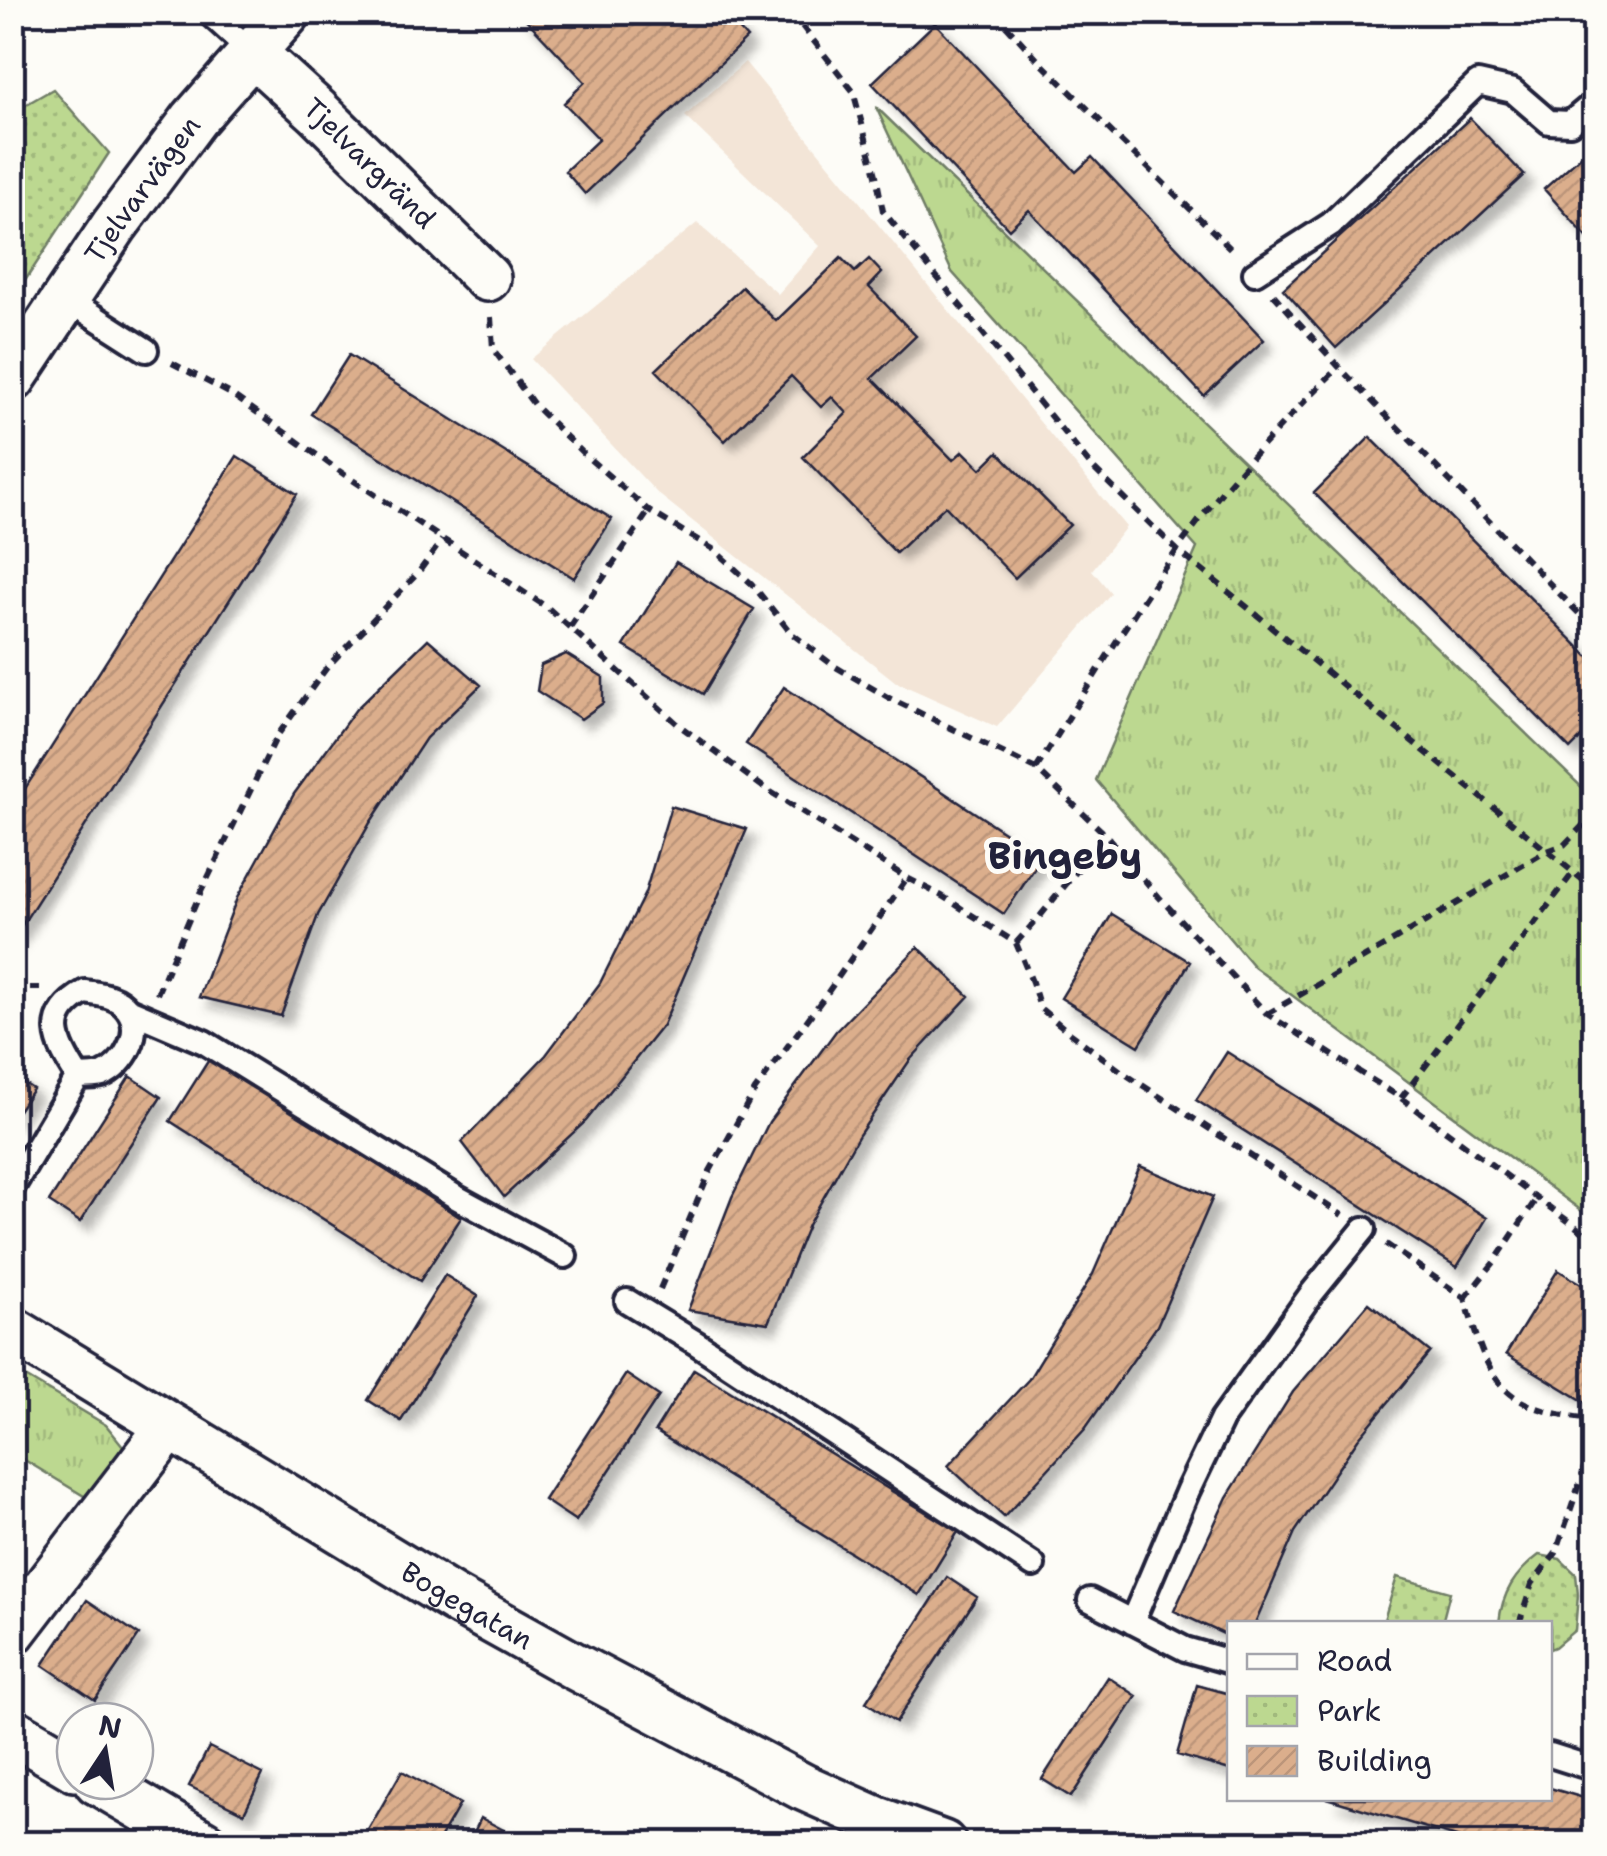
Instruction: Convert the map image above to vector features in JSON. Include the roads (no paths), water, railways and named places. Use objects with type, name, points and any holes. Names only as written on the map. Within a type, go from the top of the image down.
[{"type":"street","name":"Tjelvarvägen","points":[[12,379],[114,226],[171,150],[288,12]]},
{"type":"street","name":"Tjelvargränd","points":[[252,52],[487,278]]},
{"type":"street","name":"Bogegatan","points":[[12,1330],[454,1599],[576,1667],[802,1787],[942,1844]]},
{"type":"street","points":[[12,1632],[169,1427]]},
{"type":"street","points":[[12,1731],[55,1756]]},
{"type":"street","points":[[132,1801],[204,1844]]},
{"type":"lane","points":[[208,12],[252,52]]},
{"type":"lane","points":[[1255,273],[1331,224],[1478,83],[1513,91],[1549,122],[1570,123],[1594,102]]},
{"type":"lane","points":[[65,298],[146,350]]},
{"type":"lane","points":[[78,1077],[58,1039],[58,1020],[68,1001],[85,992],[110,996],[138,1014],[204,1042],[456,1196],[565,1256]]},
{"type":"lane","points":[[78,1077],[102,1075],[124,1058],[138,1014]]},
{"type":"lane","points":[[12,1188],[78,1077]]},
{"type":"lane","points":[[1132,1622],[1222,1418],[1312,1293],[1364,1229]]},
{"type":"lane","points":[[627,1301],[1033,1565]]},
{"type":"lane","points":[[1090,1600],[1185,1649],[1227,1661]]},
{"type":"lane","points":[[1552,1756],[1594,1768]]},
{"type":"district","name":"Bingeby","points":[[1065,855]]}]
